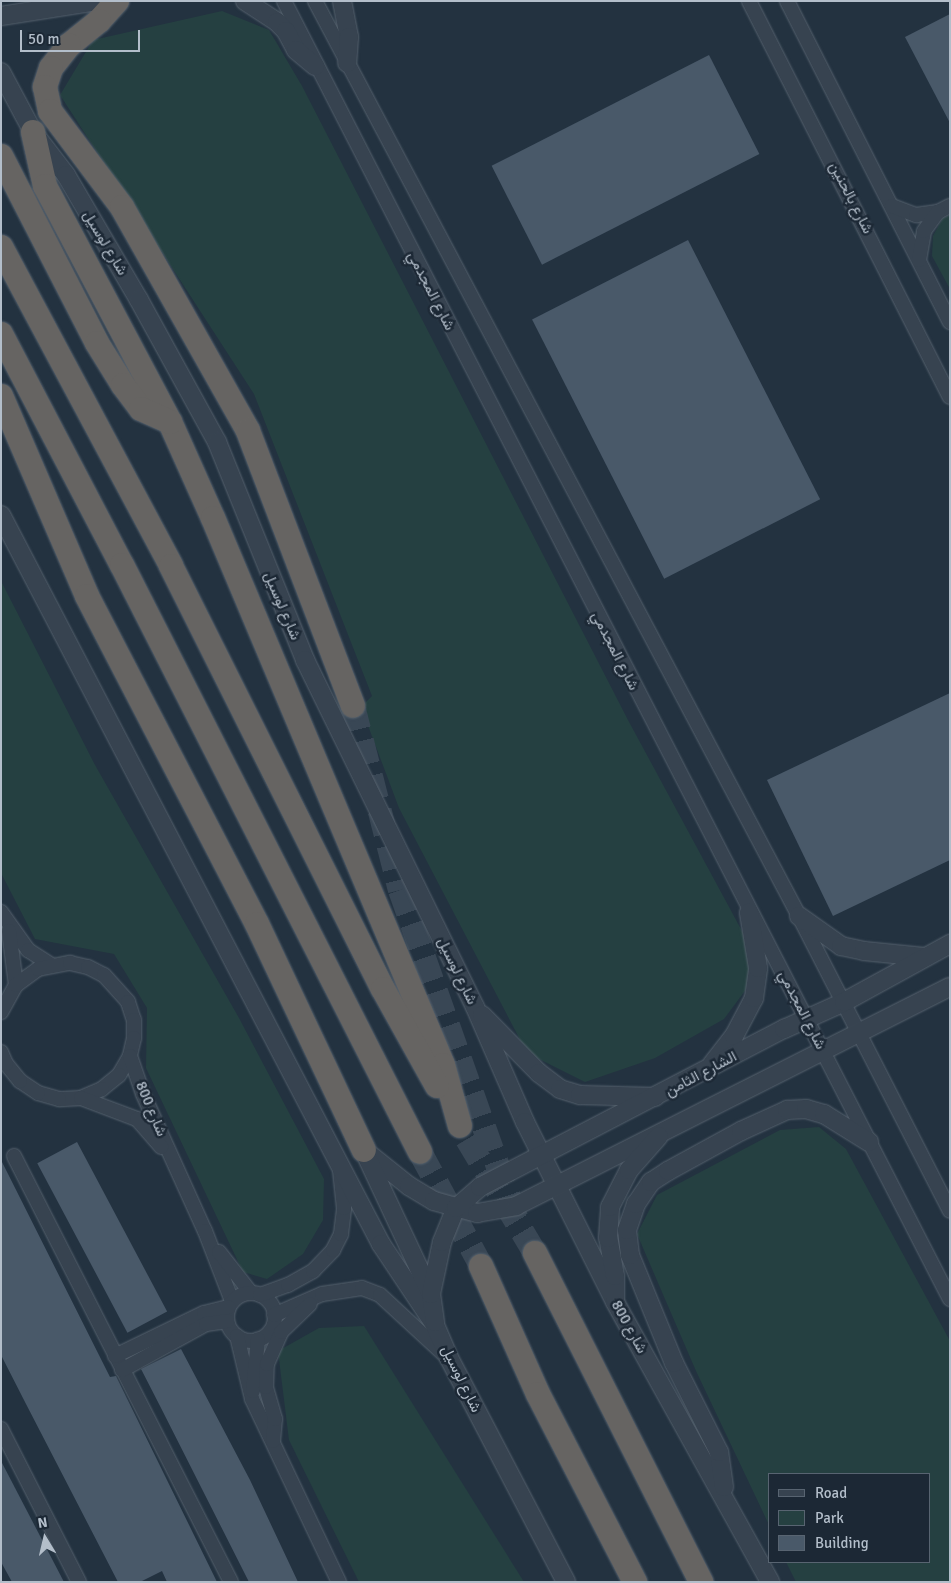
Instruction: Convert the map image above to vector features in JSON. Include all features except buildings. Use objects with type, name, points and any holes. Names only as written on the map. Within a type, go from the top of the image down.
[{"type":"highway","points":[[117,1],[99,21],[69,45],[51,68],[45,87],[50,111],[122,208],[248,432],[352,706]]},
{"type":"highway","points":[[1,247],[176,575],[384,989],[464,1132],[443,1065],[214,518],[170,422],[45,186],[32,132]]},
{"type":"highway","points":[[1,156],[97,343],[123,385],[141,409],[170,422]]},
{"type":"highway","points":[[1,334],[131,582],[420,1152]]},
{"type":"highway","points":[[1,396],[87,596],[257,924],[364,1150]]},
{"type":"highway","points":[[535,1253],[702,1582]]},
{"type":"highway","points":[[480,1266],[538,1394],[634,1582]]},
{"type":"street","points":[[1,16],[97,1]]},
{"type":"street","points":[[245,1],[282,27],[296,50],[315,66]]},
{"type":"street","name":"شارع المجدمي","points":[[284,1],[315,66],[750,913],[807,1018],[950,1299]]},
{"type":"street","name":"شارع المجدمي","points":[[315,1],[800,916],[950,1211]]},
{"type":"street","points":[[342,1],[349,37],[348,63]]},
{"type":"street","name":"شارع بالحنين","points":[[748,1],[950,397]]},
{"type":"street","points":[[787,1],[950,322]]},
{"type":"street","name":"شارع لوسيل","points":[[1,72],[32,132],[66,175],[217,442],[305,660],[475,1007],[540,1154]]},
{"type":"street","points":[[892,206],[916,215],[944,209]]},
{"type":"street","points":[[918,260],[924,231],[944,209]]},
{"type":"street","name":"شارع لوسيل","points":[[1,515],[338,1157],[381,1244],[435,1325],[449,1358],[566,1582]]},
{"type":"street","points":[[1,912],[8,925],[28,950],[51,965]]},
{"type":"street","points":[[707,1071],[734,1036],[754,998],[758,968],[750,913]]},
{"type":"street","points":[[800,916],[842,946],[864,951],[924,957]]},
{"type":"street","points":[[8,925],[16,985]]},
{"type":"street","name":"الشارع الثامن","points":[[435,1325],[431,1294],[436,1264],[456,1208],[480,1187],[540,1154],[658,1097],[807,1018],[844,1002],[950,944]]},
{"type":"street","points":[[2,1008],[16,985],[38,969],[51,965],[88,967],[104,975],[118,987],[134,1020],[130,1056],[118,1075],[102,1089],[81,1098],[59,1099],[38,1094],[20,1081],[3,1059]]},
{"type":"street","points":[[364,1150],[422,1195],[456,1208],[477,1212],[516,1206],[666,1128],[823,1052],[950,987]]},
{"type":"street","points":[[475,1007],[539,1073],[560,1089],[580,1095],[658,1097]]},
{"type":"street","name":"شارع 800","points":[[130,1056],[143,1094],[205,1230],[229,1310]]},
{"type":"street","name":"شارع 800","points":[[81,1098],[137,1120],[173,1161]]},
{"type":"street","points":[[725,1498],[719,1452],[674,1363],[633,1263],[627,1242],[630,1219],[651,1182],[741,1131],[787,1110],[806,1109],[824,1114],[869,1142]]},
{"type":"street","points":[[615,1302],[615,1276],[608,1238],[610,1207],[629,1170],[666,1128]]},
{"type":"street","points":[[364,1150],[431,1294]]},
{"type":"street","name":"شارع 800","points":[[540,1154],[615,1302],[770,1582]]},
{"type":"street","points":[[14,1156],[231,1582]]},
{"type":"street","points":[[122,1370],[206,1324],[255,1294],[288,1285],[313,1271],[333,1250],[341,1234],[344,1208],[338,1157]]},
{"type":"street","name":"شارع 800","points":[[205,1230],[237,1279],[255,1294]]},
{"type":"street","points":[[274,1316],[322,1294],[356,1288],[380,1295],[449,1358]]},
{"type":"street","points":[[237,1336],[247,1340],[258,1339],[272,1328],[274,1316],[270,1303],[255,1294]]},
{"type":"street","points":[[273,1441],[275,1419],[266,1376],[270,1354],[289,1322],[322,1294]]},
{"type":"street","points":[[115,1356],[204,1313],[229,1310]]},
{"type":"street","points":[[229,1310],[252,1399],[339,1582]]},
{"type":"street","points":[[252,1399],[258,1339]]},
{"type":"street","points":[[1,1429],[79,1582]]},
{"type":"green space","points":[[222,11],[269,30],[302,86],[628,720],[762,968],[724,1019],[655,1058],[585,1082],[527,1053],[399,808],[361,707],[372,696],[254,394],[60,95],[93,40]]},
{"type":"green space","points":[[950,215],[950,289],[932,256],[933,236],[943,218]]},
{"type":"green space","points":[[1,581],[95,765],[239,1018],[324,1179],[323,1220],[303,1254],[267,1279],[243,1272],[146,1068],[147,1008],[114,954],[35,939],[1,873]]},
{"type":"green space","points":[[819,1127],[846,1149],[950,1341],[950,1582],[796,1582],[786,1563],[931,1563],[931,1473],[768,1473],[768,1523],[696,1371],[637,1234],[657,1195],[780,1130]]},
{"type":"green space","points":[[364,1326],[524,1582],[359,1582],[289,1440],[278,1351],[319,1328]]},
{"type":"tunnel","points":[[353,706],[400,890],[518,1223]]},
{"type":"tunnel","points":[[467,1139],[535,1253]]},
{"type":"tunnel","points":[[420,1152],[481,1266]]}]
